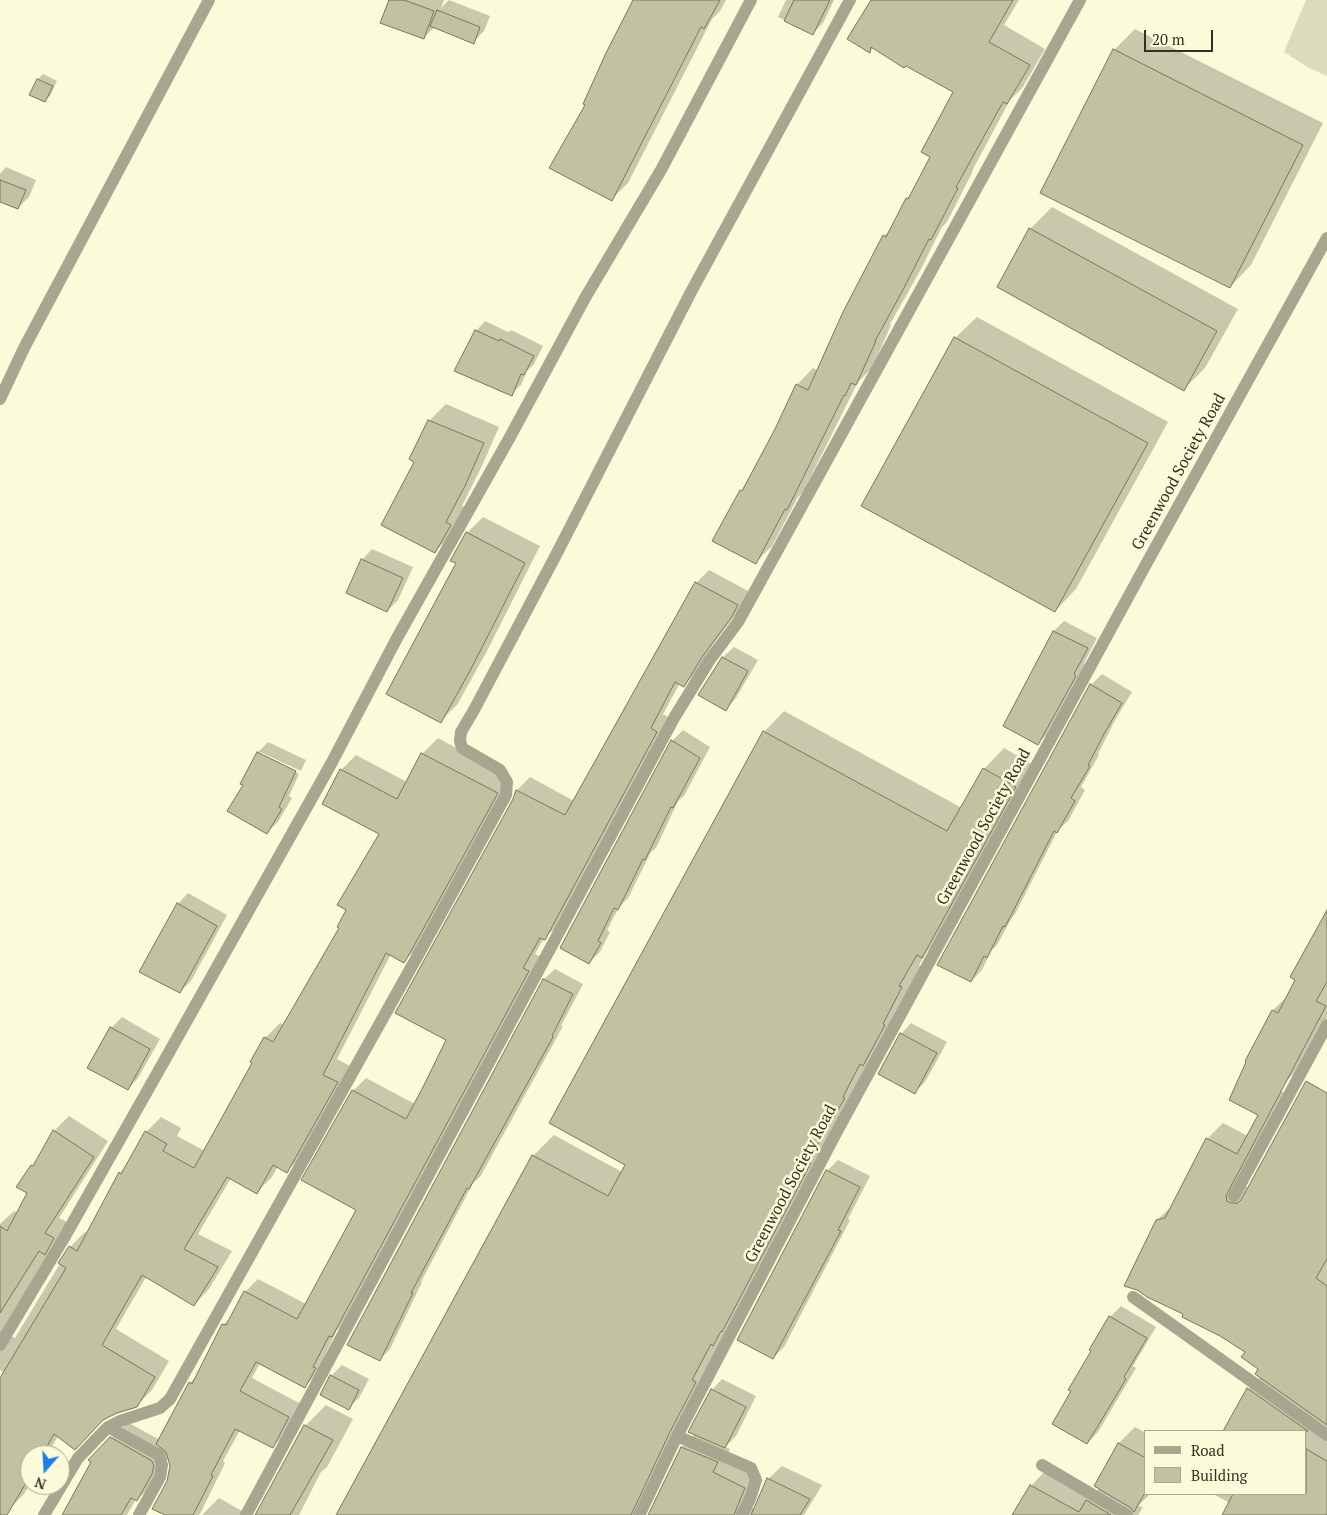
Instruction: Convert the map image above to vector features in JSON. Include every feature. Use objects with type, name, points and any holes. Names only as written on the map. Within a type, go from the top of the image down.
[{"type":"street","points":[[0,399],[24,348],[209,0]]},
{"type":"street","points":[[0,1345],[144,1097],[331,764],[397,638],[585,298],[660,170],[751,0]]},
{"type":"street","points":[[44,1515],[78,1458],[108,1427],[120,1421],[160,1408],[170,1399],[506,795],[507,782],[500,770],[462,748],[460,741],[461,732],[557,553],[692,290],[850,0]]},
{"type":"street","points":[[246,1515],[674,718],[709,661],[738,622],[1080,0]]},
{"type":"street","name":"Greenwood Society Road","points":[[639,1515],[677,1436],[835,1136],[1144,568],[1327,238]]},
{"type":"street","points":[[1234,1196],[1327,1025]]},
{"type":"street","points":[[1133,1297],[1327,1435]]},
{"type":"street","points":[[108,1427],[159,1455],[162,1465],[160,1477],[139,1515]]},
{"type":"street","points":[[677,1436],[751,1468],[756,1480],[742,1515]]},
{"type":"street","points":[[1042,1465],[1127,1515]]},
{"type":"green space","points":[[1306,0],[1327,0],[1327,76],[1309,68],[1284,52]]},
{"type":"building","points":[[389,0],[404,0],[434,11],[424,39],[380,23]]},
{"type":"building","points":[[633,0],[720,0],[704,29],[701,27],[612,201],[549,168],[585,105],[583,104],[606,53]]},
{"type":"building","points":[[794,0],[830,0],[813,35],[784,21]]},
{"type":"building","points":[[871,0],[1013,0],[989,42],[1030,65],[1007,104],[1003,102],[956,187],[958,188],[931,240],[929,239],[875,341],[856,385],[851,383],[844,395],[787,510],[785,509],[756,564],[712,541],[740,490],[742,491],[775,429],[796,384],[808,390],[843,312],[883,235],[886,237],[930,157],[921,152],[953,92],[906,66],[904,68],[871,47],[870,53],[847,39]]},
{"type":"building","points":[[437,10],[480,27],[474,44],[430,26]]},
{"type":"building","points":[[1113,49],[1303,145],[1230,288],[1040,193]]},
{"type":"building","points":[[37,79],[53,86],[45,102],[29,95]]},
{"type":"building","points":[[0,180],[26,190],[18,209],[0,202]]},
{"type":"building","points":[[1029,228],[1217,331],[1184,391],[997,287]]},
{"type":"building","points":[[475,330],[499,341],[500,339],[534,356],[524,375],[521,374],[512,396],[454,371]]},
{"type":"building","points":[[954,337],[1148,443],[1055,612],[861,506]]},
{"type":"building","points":[[428,420],[484,443],[465,486],[446,522],[451,525],[435,553],[381,525],[414,462],[409,459]]},
{"type":"building","points":[[466,532],[525,563],[441,723],[386,694],[456,563],[450,561]]},
{"type":"building","points":[[361,559],[403,578],[387,612],[346,593]]},
{"type":"building","points":[[695,582],[738,605],[684,687],[675,682],[651,728],[657,732],[545,940],[540,938],[523,968],[529,971],[332,1337],[329,1336],[313,1367],[316,1368],[305,1388],[256,1362],[240,1391],[289,1417],[273,1448],[235,1429],[193,1515],[165,1515],[152,1509],[167,1481],[170,1466],[166,1452],[156,1444],[189,1382],[192,1384],[222,1324],[226,1325],[244,1291],[297,1319],[356,1210],[301,1180],[352,1090],[406,1119],[424,1085],[446,1040],[395,1013],[513,799],[516,790],[565,815]]},
{"type":"building","points":[[1053,631],[1088,648],[1074,674],[1076,676],[1038,745],[1003,726]]},
{"type":"building","points":[[722,657],[748,671],[726,711],[698,695]]},
{"type":"building","points":[[1090,684],[1122,703],[1088,765],[1090,766],[1071,798],[1075,801],[1057,833],[1054,831],[1005,927],[1003,926],[987,958],[984,956],[971,982],[937,965]]},
{"type":"building","points":[[763,731],[947,831],[983,768],[1016,787],[922,958],[917,955],[899,986],[902,987],[883,1024],[885,1025],[863,1066],[860,1064],[843,1097],[845,1098],[808,1161],[811,1163],[722,1332],[713,1346],[711,1344],[692,1380],[696,1382],[631,1515],[336,1515],[532,1155],[608,1196],[625,1165],[549,1123]]},
{"type":"building","points":[[671,740],[700,758],[673,808],[671,807],[618,910],[614,908],[598,941],[601,943],[589,964],[560,948]]},
{"type":"building","points":[[257,752],[296,771],[279,807],[282,809],[267,834],[227,811],[243,785],[240,784]]},
{"type":"building","points":[[421,753],[498,793],[404,963],[386,953],[323,1075],[338,1082],[287,1173],[273,1165],[257,1194],[227,1177],[184,1249],[218,1267],[194,1306],[142,1275],[102,1345],[155,1377],[137,1407],[117,1413],[103,1420],[75,1450],[54,1434],[48,1445],[20,1445],[20,1493],[7,1515],[0,1515],[0,1378],[66,1268],[58,1263],[69,1246],[77,1251],[119,1172],[121,1174],[145,1131],[167,1144],[163,1151],[194,1168],[252,1063],[250,1062],[264,1037],[273,1042],[339,928],[337,927],[346,910],[337,905],[379,834],[322,804],[340,769],[397,799]]},
{"type":"building","points":[[177,903],[217,926],[180,993],[139,972]]},
{"type":"building","points":[[1327,910],[1327,982],[1316,1001],[1326,1006],[1226,1196],[1227,1201],[1231,1203],[1238,1203],[1241,1200],[1306,1081],[1327,1093],[1327,1259],[1316,1278],[1327,1286],[1327,1425],[1255,1374],[1258,1369],[1241,1357],[1245,1352],[1220,1336],[1182,1317],[1183,1314],[1147,1297],[1137,1290],[1124,1286],[1156,1220],[1165,1218],[1206,1138],[1237,1154],[1258,1115],[1229,1100],[1245,1061],[1272,1010],[1278,1013],[1295,980],[1290,977]]},
{"type":"building","points":[[543,979],[573,994],[553,1037],[469,1189],[467,1188],[411,1293],[413,1293],[380,1361],[347,1345]]},
{"type":"building","points":[[110,1027],[150,1049],[128,1090],[87,1068]]},
{"type":"building","points":[[900,1033],[937,1053],[915,1094],[878,1074]]},
{"type":"building","points":[[53,1130],[94,1157],[45,1233],[54,1238],[45,1255],[39,1251],[0,1313],[0,1226],[7,1231],[27,1193],[16,1187],[31,1165],[33,1166]]},
{"type":"building","points":[[826,1170],[860,1187],[838,1230],[841,1231],[773,1359],[737,1340]]},
{"type":"building","points":[[1109,1316],[1147,1338],[1124,1377],[1126,1379],[1087,1444],[1052,1424],[1071,1391],[1068,1390],[1091,1351],[1089,1350]]},
{"type":"building","points":[[330,1375],[359,1390],[349,1410],[320,1395]]},
{"type":"building","points":[[1247,1388],[1307,1430],[1224,1430]]},
{"type":"building","points":[[711,1389],[746,1407],[725,1448],[688,1432]]},
{"type":"building","points":[[304,1425],[333,1440],[290,1515],[255,1515]]},
{"type":"building","points":[[110,1437],[152,1461],[154,1466],[152,1474],[137,1501],[131,1498],[121,1515],[62,1515],[91,1462],[88,1460]]},
{"type":"building","points":[[1118,1443],[1144,1457],[1144,1494],[1134,1512],[1131,1508],[1094,1486]]},
{"type":"building","points":[[681,1447],[718,1462],[713,1472],[745,1488],[734,1515],[648,1515]]},
{"type":"building","points":[[1307,1450],[1327,1461],[1327,1515],[1222,1515],[1232,1495],[1307,1495]]},
{"type":"building","points":[[767,1478],[810,1499],[800,1515],[751,1515]]},
{"type":"building","points":[[1030,1485],[1079,1512],[1086,1500],[1111,1515],[1012,1515]]}]
